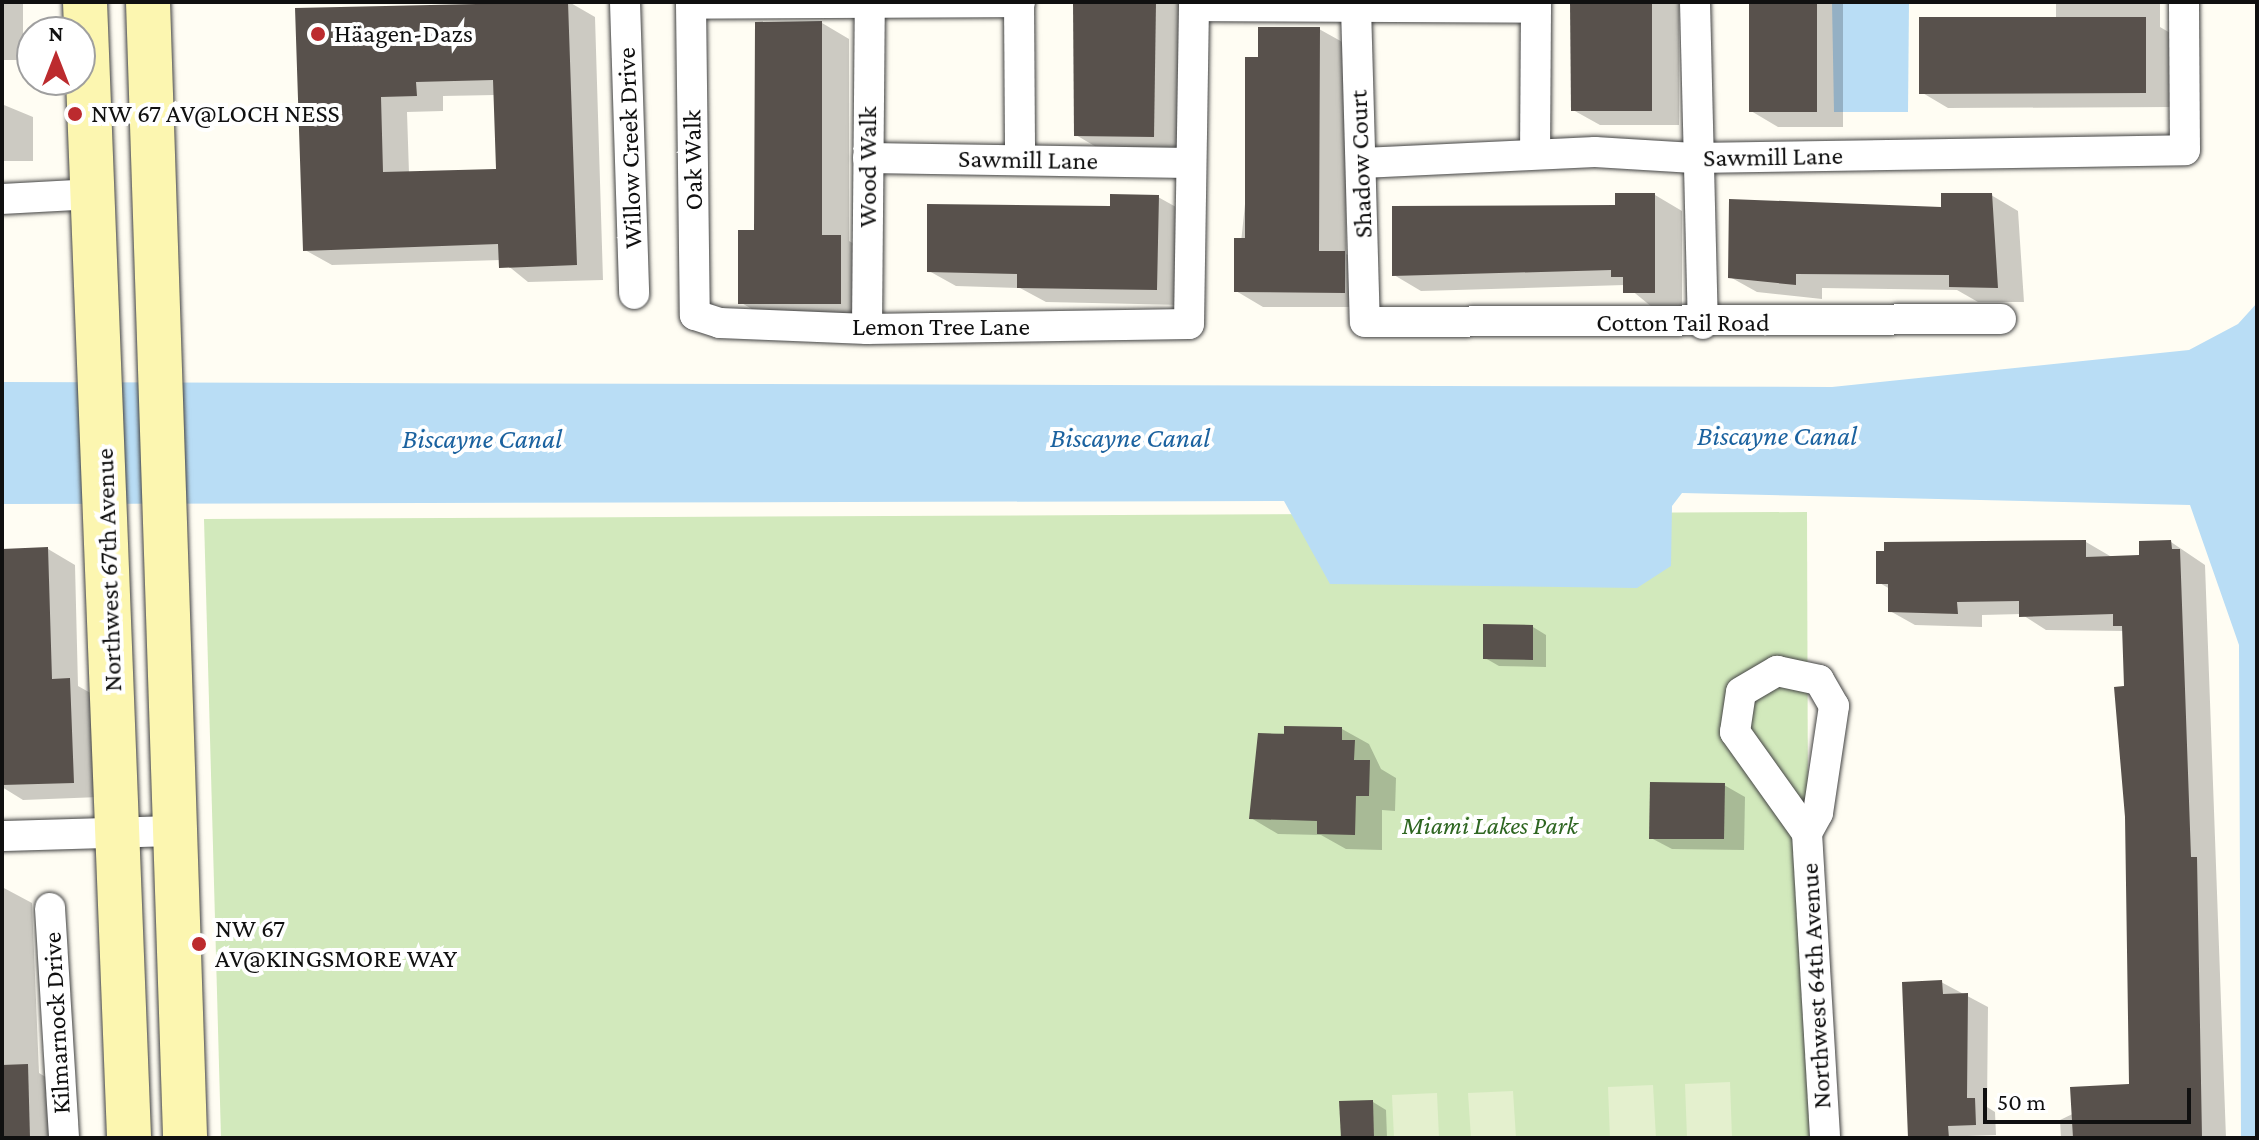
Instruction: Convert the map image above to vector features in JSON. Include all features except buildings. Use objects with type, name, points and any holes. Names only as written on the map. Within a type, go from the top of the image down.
[{"type":"main road","name":"Northwest 67th Avenue","points":[[85,2],[129,1138]]},
{"type":"main road","name":"Northwest 67th Avenue","points":[[148,2],[153,105],[155,361],[185,1138]]},
{"type":"main road","points":[[153,105],[115,179],[93,194],[114,205],[154,279]]},
{"type":"street","name":"Willow Creek Drive","points":[[625,2],[634,294]]},
{"type":"street","points":[[870,4],[1020,2],[1020,159]]},
{"type":"street","points":[[1695,2],[1694,158],[1703,324]]},
{"type":"street","name":"Sawmill Lane","points":[[1362,163],[1535,154],[1694,158],[2185,150],[2184,2]]},
{"type":"street","name":"Oak Walk","points":[[695,315],[691,4],[870,4]]},
{"type":"street","name":"Wood Walk","points":[[867,329],[870,4]]},
{"type":"street","points":[[1189,163],[1194,4],[1356,7],[1536,5],[1535,154]]},
{"type":"street","name":"Shadow Court","points":[[1356,7],[1365,322]]},
{"type":"street","name":"Sawmill Lane","points":[[868,158],[1189,163]]},
{"type":"street","name":"Lemon Tree Lane","points":[[695,315],[720,323],[867,329],[1189,324],[1189,163]]},
{"type":"street","points":[[2,199],[93,194]]},
{"type":"street","name":"Cotton Tail Road","points":[[1365,322],[1703,324],[2001,319]]},
{"type":"street","name":"Northwest 64th Avenue","points":[[1807,833],[1818,813],[1834,706],[1819,680],[1777,671],[1741,692],[1735,732],[1807,833],[1825,1138]]},
{"type":"street","points":[[2,836],[175,831]]},
{"type":"street","name":"Kilmarnock Drive","points":[[50,908],[64,1138]]},
{"type":"green space","name":"Miami Lakes Park","points":[[1807,512],[1809,1138],[221,1138],[204,519]]},
{"type":"green space","points":[[1730,1082],[1732,1138],[1687,1138],[1685,1084]]},
{"type":"green space","points":[[1653,1085],[1656,1138],[1610,1138],[1608,1087]]},
{"type":"green space","points":[[1513,1091],[1516,1138],[1471,1138],[1468,1093]]},
{"type":"green space","points":[[1437,1093],[1439,1138],[1394,1138],[1392,1095]]},
{"type":"water","points":[[1832,2],[1909,2],[1908,112],[1834,112]]},
{"type":"water","name":"Biscayne Canal","points":[[2257,303],[2257,1138],[2241,1138],[2239,645],[2190,505],[1682,493],[1672,506],[1671,566],[1637,588],[1330,584],[1284,501],[2,504],[2,382],[1832,387],[2189,350],[2238,324]]},
{"type":"place","name":"Häagen-Dazs","points":[[318,34]]},
{"type":"place","name":"NW 67 AV@LOCH NESS","points":[[75,114]]},
{"type":"place","name":"NW 67 AV@KINGSMORE WAY","points":[[199,944]]}]
